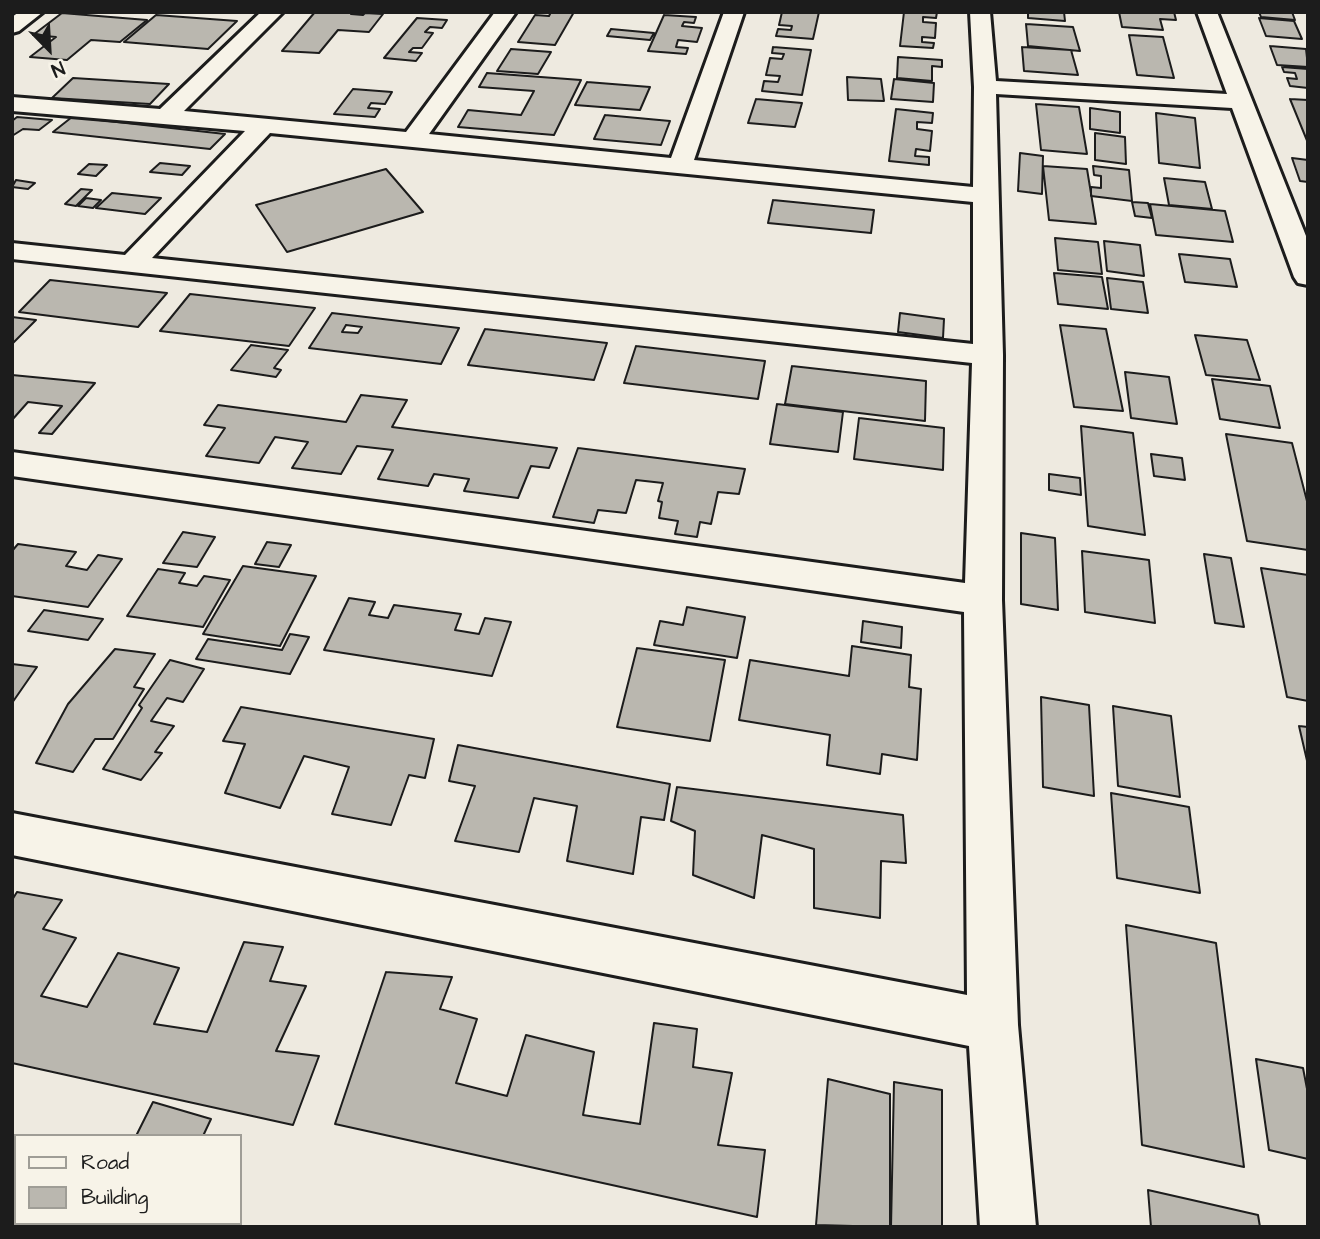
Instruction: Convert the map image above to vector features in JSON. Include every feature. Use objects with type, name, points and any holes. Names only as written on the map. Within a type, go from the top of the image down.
[{"type":"street","points":[[12,27],[33,12]]},
{"type":"street","points":[[165,117],[273,12]]},
{"type":"street","points":[[412,140],[506,12]]},
{"type":"street","points":[[680,166],[734,12]]},
{"type":"street","points":[[980,12],[985,87],[988,355],[983,600],[993,1025],[1007,1227]]},
{"type":"street","points":[[1207,12],[1242,102],[1297,228],[1308,277]]},
{"type":"street","points":[[985,87],[1242,102]]},
{"type":"street","points":[[12,104],[264,125],[986,197]]},
{"type":"street","points":[[131,264],[264,125]]},
{"type":"street","points":[[12,251],[988,355]]},
{"type":"street","points":[[12,464],[983,600]]},
{"type":"street","points":[[12,834],[993,1025]]},
{"type":"building","points":[[315,12],[383,14],[369,32],[338,30],[319,53],[282,51]]},
{"type":"building","points":[[551,12],[574,12],[555,45],[518,42],[535,15],[549,16]]},
{"type":"building","points":[[782,12],[819,12],[813,39],[776,36],[778,29],[791,30],[792,26],[779,25]]},
{"type":"building","points":[[904,12],[937,12],[936,18],[923,17],[923,22],[936,23],[935,38],[922,37],[922,42],[934,43],[933,48],[900,46]]},
{"type":"building","points":[[1028,12],[1064,12],[1065,21],[1028,18]]},
{"type":"building","points":[[1119,12],[1174,12],[1176,20],[1160,19],[1163,30],[1122,27]]},
{"type":"building","points":[[1259,12],[1292,12],[1295,20],[1261,17]]},
{"type":"building","points":[[62,13],[147,20],[120,42],[91,40],[67,60],[30,57],[56,37],[33,35]]},
{"type":"building","points":[[156,15],[237,21],[208,49],[124,42]]},
{"type":"building","points":[[664,15],[696,17],[694,23],[684,22],[682,26],[702,28],[697,42],[678,40],[676,47],[688,48],[686,54],[648,51]]},
{"type":"building","points":[[417,18],[447,20],[442,28],[430,27],[425,32],[433,33],[422,48],[413,48],[409,52],[422,53],[416,61],[384,58]]},
{"type":"building","points":[[1259,18],[1294,21],[1302,39],[1266,36]]},
{"type":"building","points":[[1026,24],[1073,27],[1080,51],[1028,46]]},
{"type":"building","points":[[611,29],[654,33],[650,40],[607,36]]},
{"type":"building","points":[[1129,35],[1163,37],[1174,78],[1137,75]]},
{"type":"building","points":[[1270,46],[1306,49],[1308,67],[1277,65]]},
{"type":"building","points":[[773,47],[811,50],[802,95],[762,91],[764,81],[778,82],[780,76],[766,75],[770,58],[782,59],[784,54],[772,53]]},
{"type":"building","points":[[1022,47],[1071,50],[1078,75],[1024,71]]},
{"type":"building","points":[[511,49],[551,52],[538,74],[497,71]]},
{"type":"building","points":[[898,57],[942,60],[942,67],[932,66],[932,81],[897,78]]},
{"type":"building","points":[[1282,67],[1308,69],[1308,88],[1290,86],[1287,78],[1297,79],[1295,73],[1284,72]]},
{"type":"building","points":[[487,73],[581,80],[554,135],[458,127],[468,110],[521,115],[534,91],[479,87]]},
{"type":"building","points":[[847,77],[881,79],[884,101],[848,100]]},
{"type":"building","points":[[73,78],[169,84],[150,104],[52,98]]},
{"type":"building","points":[[894,79],[934,83],[933,102],[891,99]]},
{"type":"building","points":[[587,82],[650,87],[640,110],[575,105]]},
{"type":"building","points":[[353,89],[392,92],[385,104],[371,103],[368,108],[380,109],[375,117],[334,114]]},
{"type":"building","points":[[756,99],[802,103],[795,127],[748,123]]},
{"type":"building","points":[[1290,99],[1308,100],[1308,143]]},
{"type":"building","points":[[1036,104],[1079,107],[1087,154],[1041,150]]},
{"type":"building","points":[[1090,108],[1120,112],[1120,133],[1090,129]]},
{"type":"building","points":[[896,109],[933,113],[932,123],[917,122],[917,129],[932,131],[930,151],[916,149],[915,156],[929,157],[929,165],[889,161]]},
{"type":"building","points":[[1156,113],[1195,118],[1200,168],[1159,163]]},
{"type":"building","points":[[605,115],[670,121],[661,145],[594,139]]},
{"type":"building","points":[[17,117],[52,120],[39,130],[23,129],[12,136],[12,121]]},
{"type":"building","points":[[72,117],[225,134],[210,149],[53,132]]},
{"type":"building","points":[[1095,133],[1125,137],[1126,164],[1095,160]]},
{"type":"building","points":[[1020,153],[1043,156],[1042,194],[1018,191]]},
{"type":"building","points":[[1292,158],[1308,160],[1308,182],[1300,181]]},
{"type":"building","points":[[160,163],[190,166],[182,175],[150,172]]},
{"type":"building","points":[[89,164],[107,165],[96,176],[78,174]]},
{"type":"building","points":[[1043,166],[1087,169],[1096,224],[1049,220]]},
{"type":"building","points":[[1093,166],[1129,170],[1132,201],[1091,196],[1091,187],[1101,188],[1101,176],[1094,175]]},
{"type":"building","points":[[386,169],[423,212],[287,252],[256,205]]},
{"type":"building","points":[[1164,178],[1205,182],[1212,209],[1169,205]]},
{"type":"building","points":[[16,180],[35,183],[28,189],[12,187]]},
{"type":"building","points":[[81,189],[92,190],[76,206],[65,204]]},
{"type":"building","points":[[112,193],[161,198],[145,214],[96,208]]},
{"type":"building","points":[[86,198],[101,200],[93,208],[78,206]]},
{"type":"building","points":[[773,200],[874,210],[871,233],[768,223]]},
{"type":"building","points":[[1132,202],[1148,203],[1152,218],[1135,216]]},
{"type":"building","points":[[1150,204],[1225,211],[1233,242],[1156,235]]},
{"type":"building","points":[[1055,238],[1098,242],[1102,274],[1058,270]]},
{"type":"building","points":[[1104,241],[1140,245],[1144,276],[1107,271]]},
{"type":"building","points":[[1179,254],[1230,259],[1237,287],[1185,282]]},
{"type":"building","points":[[1054,273],[1102,277],[1108,309],[1058,304]]},
{"type":"building","points":[[1107,278],[1143,282],[1148,313],[1111,309]]},
{"type":"building","points":[[50,280],[167,293],[138,327],[19,312]]},
{"type":"building","points":[[190,294],[315,308],[289,346],[160,331]]},
{"type":"building","points":[[332,313],[459,328],[441,364],[309,348]],"holes":[[[346,325],[362,327],[358,333],[342,332]]]},
{"type":"building","points":[[900,313],[944,319],[943,338],[898,332]]},
{"type":"building","points":[[12,317],[36,320],[12,344]]},
{"type":"building","points":[[1060,325],[1106,329],[1123,411],[1074,407]]},
{"type":"building","points":[[485,329],[607,343],[594,380],[468,365]]},
{"type":"building","points":[[1195,335],[1247,340],[1260,380],[1206,375]]},
{"type":"building","points":[[251,345],[288,350],[274,368],[281,370],[276,377],[231,370]]},
{"type":"building","points":[[636,346],[765,361],[758,399],[624,383]]},
{"type":"building","points":[[792,366],[926,381],[925,421],[785,404]]},
{"type":"building","points":[[1125,372],[1169,377],[1177,424],[1131,418]]},
{"type":"building","points":[[12,375],[95,383],[52,434],[39,433],[62,406],[28,402],[12,420]]},
{"type":"building","points":[[1212,379],[1270,386],[1280,428],[1220,419]]},
{"type":"building","points":[[361,395],[407,400],[392,427],[557,448],[549,468],[531,466],[518,498],[464,491],[469,479],[434,474],[428,486],[378,479],[393,450],[357,446],[341,474],[292,468],[308,442],[275,437],[259,463],[206,456],[225,428],[204,425],[218,405],[346,422]]},
{"type":"building","points":[[777,404],[843,412],[838,452],[770,444]]},
{"type":"building","points":[[859,418],[944,428],[943,470],[854,459]]},
{"type":"building","points":[[1081,426],[1133,433],[1145,535],[1088,526]]},
{"type":"building","points":[[1226,434],[1292,443],[1308,505],[1308,550],[1247,541]]},
{"type":"building","points":[[578,448],[745,469],[739,494],[718,492],[711,524],[700,522],[697,537],[675,534],[678,521],[659,518],[662,502],[658,501],[663,483],[636,480],[626,513],[598,510],[594,523],[553,517]]},
{"type":"building","points":[[1151,454],[1182,458],[1185,480],[1154,476]]},
{"type":"building","points":[[1049,474],[1080,478],[1081,495],[1049,490]]},
{"type":"building","points":[[183,532],[215,537],[197,567],[163,563]]},
{"type":"building","points":[[1021,533],[1055,538],[1058,610],[1021,604]]},
{"type":"building","points":[[267,542],[291,545],[279,567],[255,564]]},
{"type":"building","points":[[18,544],[76,552],[66,566],[87,570],[98,555],[122,559],[88,607],[12,596],[12,551]]},
{"type":"building","points":[[1082,551],[1149,560],[1155,623],[1085,612]]},
{"type":"building","points":[[1204,554],[1231,558],[1244,627],[1215,623]]},
{"type":"building","points":[[243,566],[316,576],[280,646],[203,634]]},
{"type":"building","points":[[1261,568],[1308,575],[1308,701],[1287,697]]},
{"type":"building","points":[[158,569],[185,573],[179,583],[197,586],[204,576],[230,580],[203,627],[127,616]]},
{"type":"building","points":[[349,598],[375,602],[369,615],[388,618],[394,605],[461,614],[455,630],[479,634],[485,618],[511,622],[492,676],[324,650]]},
{"type":"building","points":[[687,607],[745,617],[737,658],[654,645],[660,621],[683,625]]},
{"type":"building","points":[[44,610],[103,619],[88,640],[28,631]]},
{"type":"building","points":[[863,621],[902,627],[901,648],[861,642]]},
{"type":"building","points":[[290,634],[309,637],[290,674],[196,659],[208,639],[282,650]]},
{"type":"building","points":[[852,646],[911,655],[909,687],[921,689],[917,760],[882,754],[880,774],[827,765],[830,735],[739,720],[750,660],[849,676]]},
{"type":"building","points":[[637,648],[725,660],[710,741],[617,727]]},
{"type":"building","points":[[115,649],[155,654],[134,687],[144,689],[113,739],[95,739],[73,772],[36,763],[68,704]]},
{"type":"building","points":[[170,660],[204,669],[183,702],[167,698],[151,721],[174,726],[155,752],[162,753],[141,780],[103,769],[142,708],[139,705]]},
{"type":"building","points":[[12,664],[37,667],[12,703]]},
{"type":"building","points":[[1041,697],[1089,705],[1094,796],[1043,787]]},
{"type":"building","points":[[1113,706],[1171,716],[1180,797],[1118,786]]},
{"type":"building","points":[[241,707],[434,739],[425,778],[409,775],[391,825],[332,814],[349,767],[304,756],[280,808],[225,793],[245,744],[223,741]]},
{"type":"building","points":[[1299,726],[1308,727],[1308,765]]},
{"type":"building","points":[[458,745],[670,784],[664,820],[641,817],[633,874],[567,861],[577,806],[534,798],[519,852],[455,841],[475,786],[449,781]]},
{"type":"building","points":[[677,787],[903,815],[906,863],[881,861],[880,918],[814,908],[814,849],[762,835],[754,898],[693,875],[695,831],[671,821]]},
{"type":"building","points":[[1111,793],[1189,807],[1200,893],[1117,878]]},
{"type":"building","points":[[17,892],[62,900],[43,929],[76,938],[41,996],[87,1007],[118,953],[179,968],[154,1024],[207,1032],[244,942],[283,947],[270,981],[306,986],[276,1051],[319,1056],[293,1125],[12,1063],[12,900]]},
{"type":"building","points":[[1126,925],[1216,943],[1244,1167],[1142,1145]]},
{"type":"building","points":[[386,972],[452,977],[440,1009],[477,1019],[456,1083],[507,1096],[526,1035],[594,1052],[583,1115],[640,1124],[654,1023],[697,1029],[693,1067],[732,1073],[718,1145],[765,1150],[757,1217],[335,1124]]},
{"type":"building","points":[[1256,1059],[1303,1068],[1308,1094],[1308,1159],[1269,1150]]},
{"type":"building","points":[[828,1079],[890,1094],[890,1227],[816,1225]]},
{"type":"building","points":[[894,1082],[942,1090],[942,1227],[891,1227]]},
{"type":"building","points":[[153,1102],[211,1119],[204,1134],[137,1134]]},
{"type":"building","points":[[12,1161],[14,1219],[12,1222]]},
{"type":"building","points":[[1148,1190],[1258,1215],[1260,1227],[1151,1227]]},
{"type":"building","points":[[89,1225],[174,1225],[173,1227],[88,1227]]}]
